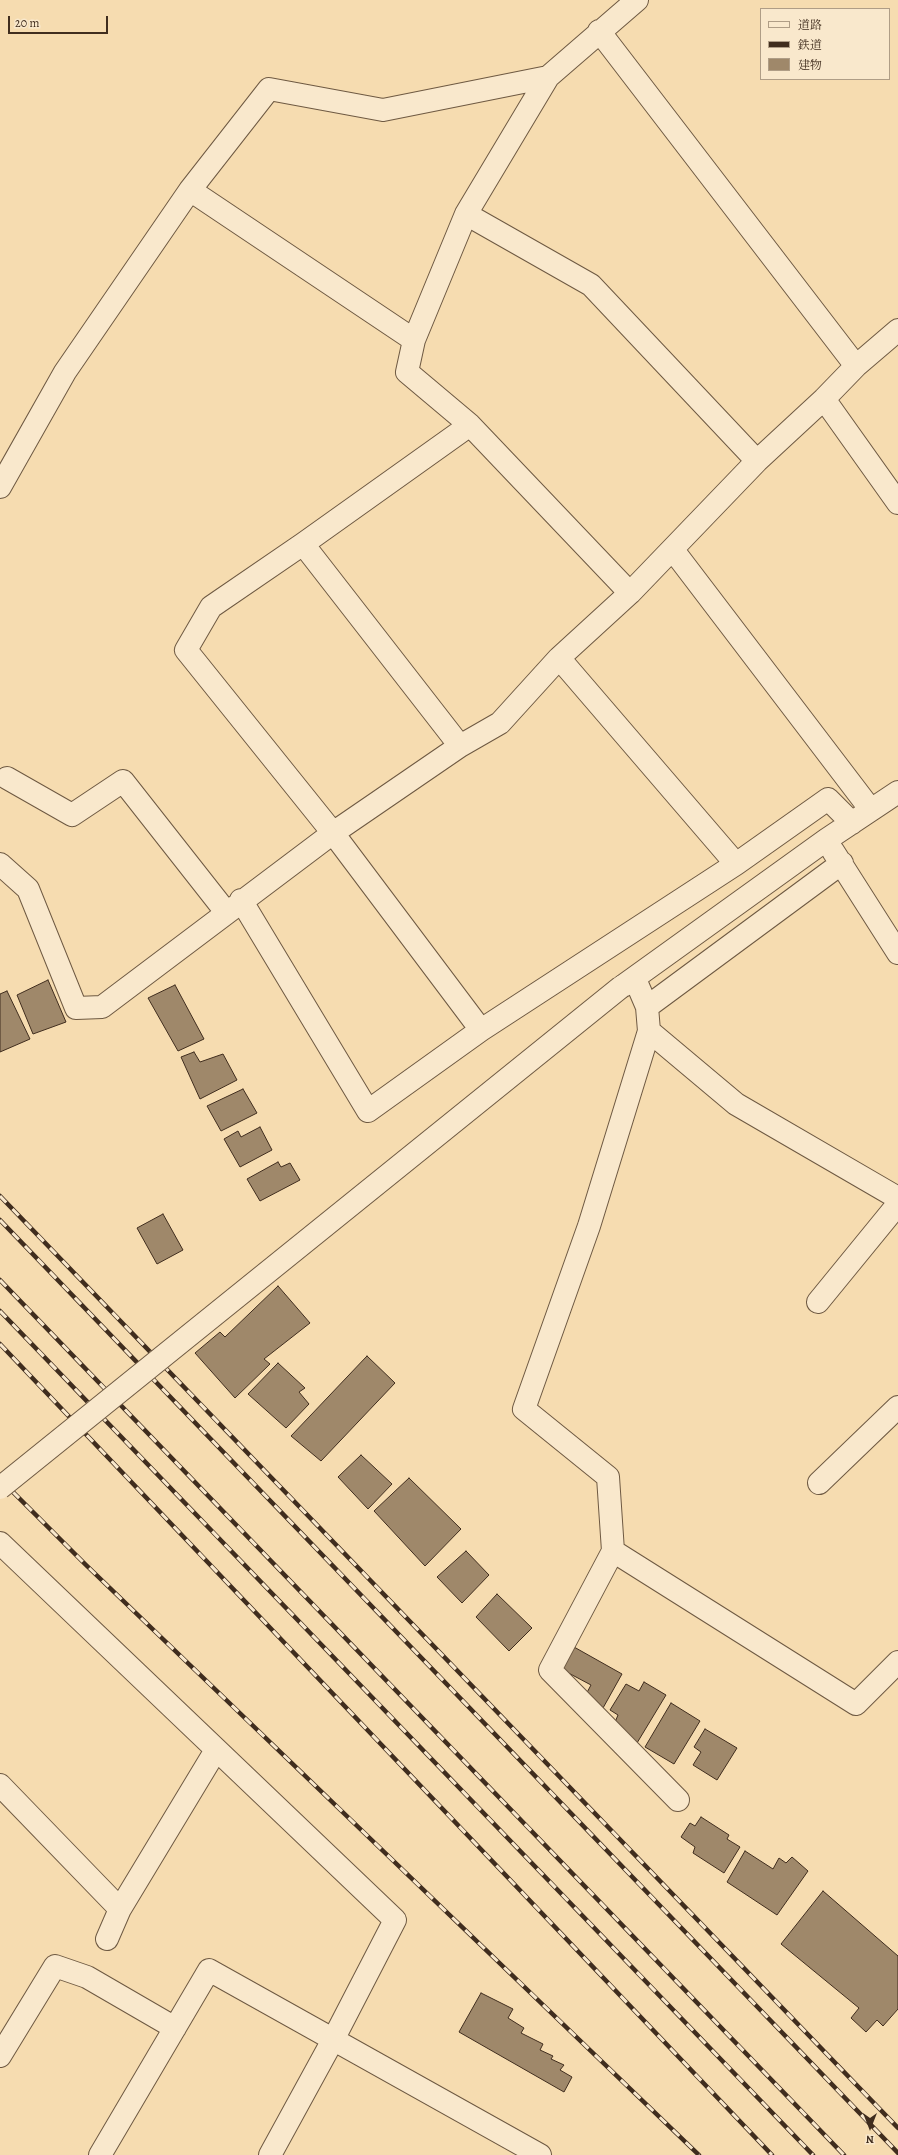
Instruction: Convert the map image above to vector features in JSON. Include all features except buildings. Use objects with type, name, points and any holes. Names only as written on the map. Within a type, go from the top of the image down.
[{"type":"street","points":[[630,593],[470,425],[407,372],[414,340],[466,214],[548,77],[599,31],[637,0]]},
{"type":"street","points":[[599,31],[856,366]]},
{"type":"street","points":[[0,487],[64,372],[190,190],[270,89],[383,110],[548,77]]},
{"type":"street","points":[[190,190],[414,340]]},
{"type":"street","points":[[466,214],[591,285],[757,461]]},
{"type":"street","points":[[0,864],[28,889],[76,1008],[102,1007],[233,906],[333,832],[460,746],[500,723],[559,658],[630,593],[757,461],[824,399],[856,366],[898,330]]},
{"type":"street","points":[[824,399],[898,503]]},
{"type":"street","points":[[470,425],[303,544],[211,607],[186,650],[333,832],[481,1030]]},
{"type":"street","points":[[303,544],[460,746]]},
{"type":"street","points":[[673,550],[871,810]]},
{"type":"street","points":[[559,658],[736,864]]},
{"type":"street","points":[[7,778],[72,815],[123,781],[233,906],[368,1111],[481,1030],[736,864],[828,799],[852,823]]},
{"type":"street","points":[[0,1488],[628,983],[826,840],[898,792]]},
{"type":"street","points":[[826,840],[898,953]]},
{"type":"street","points":[[647,1007],[842,864]]},
{"type":"street","points":[[628,983],[647,1007],[649,1031],[589,1226],[524,1409],[608,1477],[613,1551],[550,1670],[678,1800]]},
{"type":"street","points":[[649,1031],[736,1104],[898,1198]]},
{"type":"street","points":[[818,1302],[898,1204]]},
{"type":"street","points":[[819,1483],[898,1407]]},
{"type":"street","points":[[0,1543],[395,1920],[334,2038],[270,2155]]},
{"type":"street","points":[[613,1551],[856,1704],[898,1662]]},
{"type":"street","points":[[106,1939],[120,1909],[216,1750]]},
{"type":"street","points":[[4,1797],[120,1909]]},
{"type":"street","points":[[0,2056],[56,1966],[87,1977],[175,2028]]},
{"type":"street","points":[[100,2155],[208,1970],[334,2038],[540,2155]]},
{"type":"railway","points":[[0,1196],[898,2128]]},
{"type":"railway","points":[[0,1220],[898,2153]]},
{"type":"railway","points":[[0,1280],[844,2155]]},
{"type":"railway","points":[[0,1311],[813,2155]]},
{"type":"railway","points":[[0,1344],[772,2155]]},
{"type":"railway","points":[[0,1479],[86,1565],[699,2155]]}]
